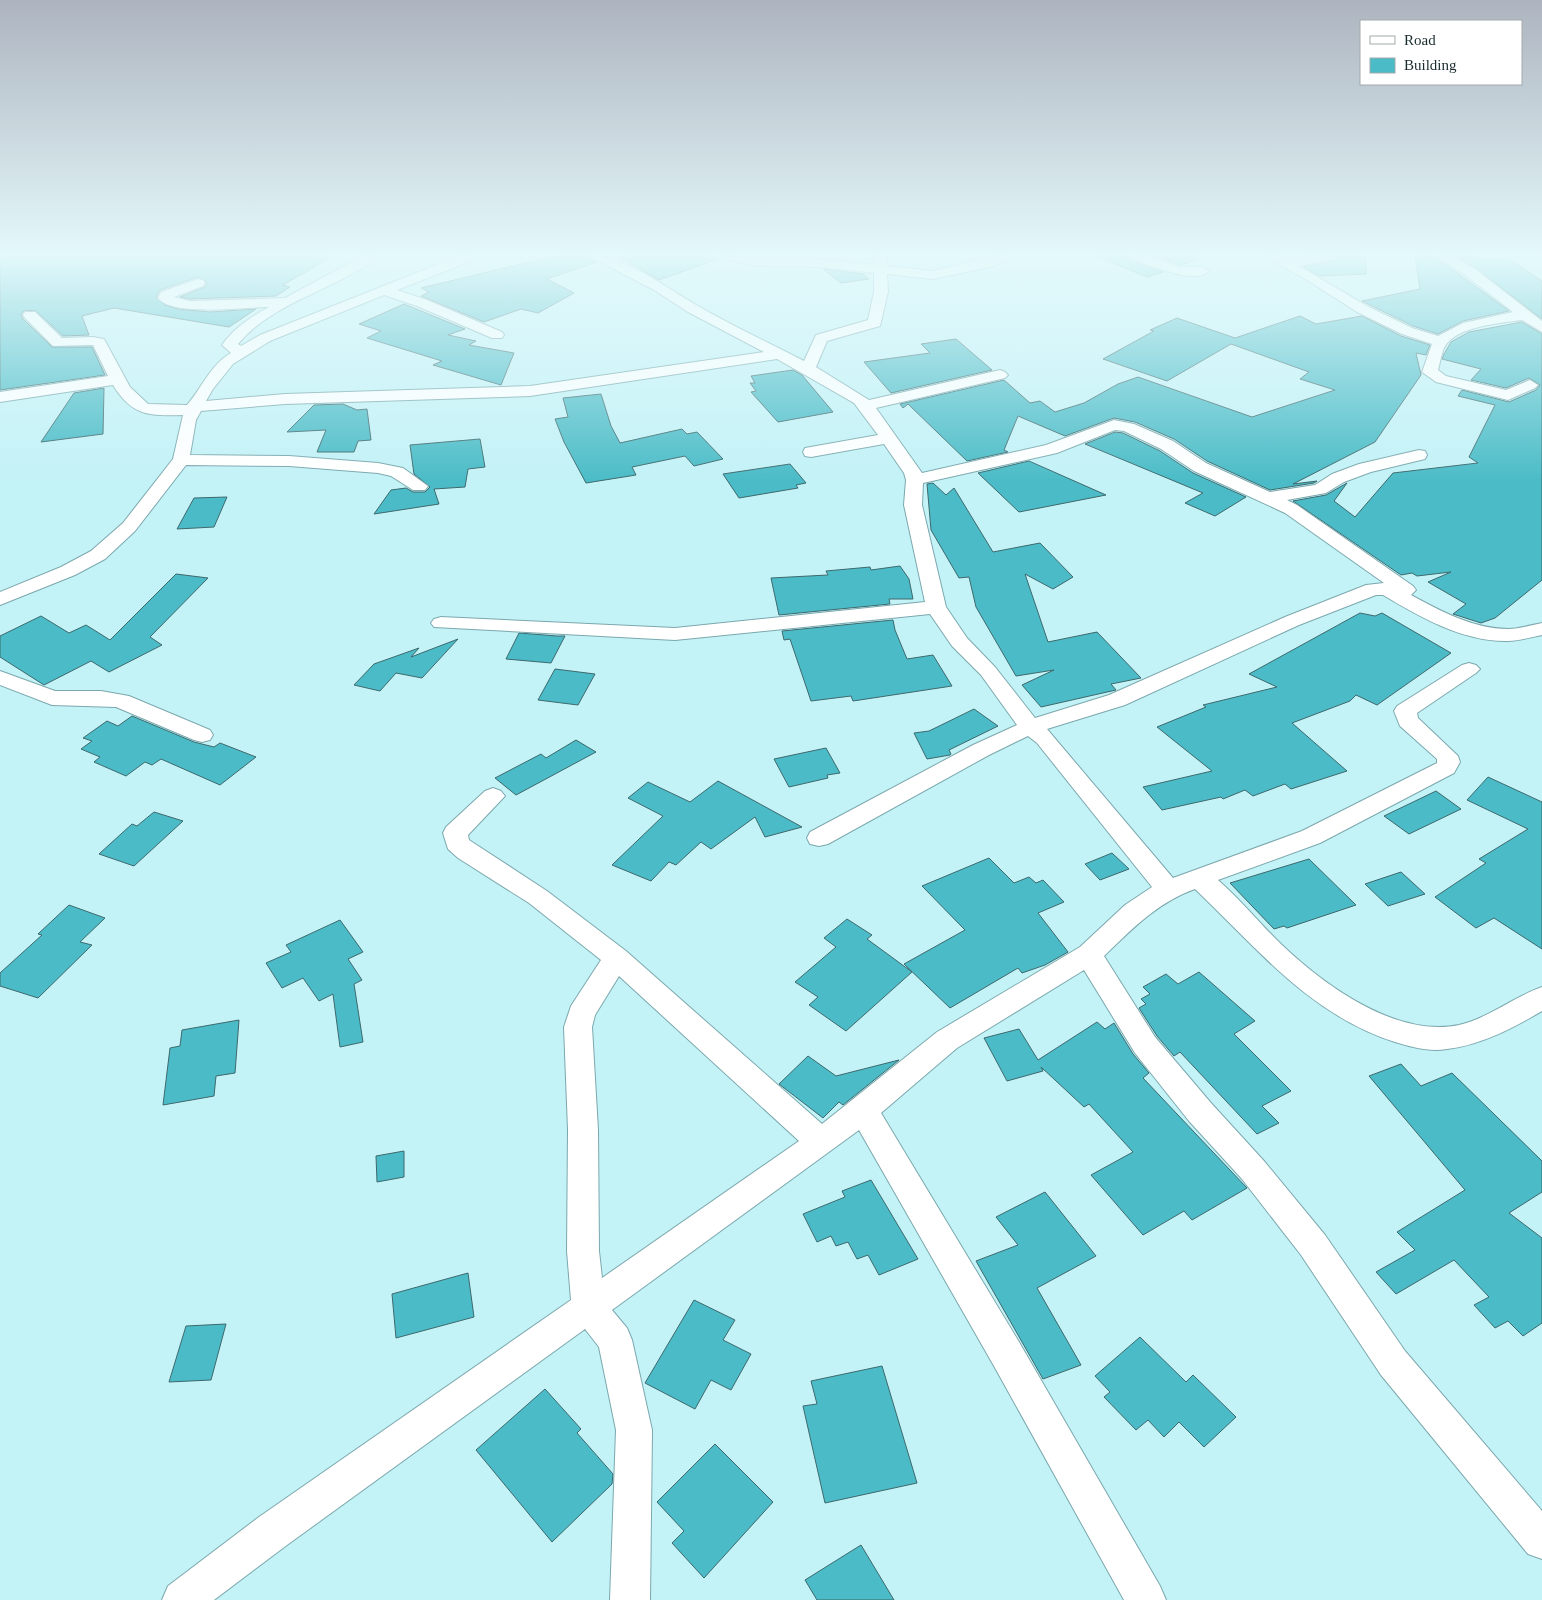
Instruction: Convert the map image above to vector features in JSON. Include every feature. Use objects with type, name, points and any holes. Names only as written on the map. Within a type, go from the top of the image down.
[{"type":"street","points":[[45,331],[58,344],[93,340],[99,342],[118,379],[133,401],[140,407],[193,408],[285,399],[524,391],[780,354]]},
{"type":"street","points":[[240,352],[229,345],[234,336],[242,331]]},
{"type":"street","points":[[0,599],[68,571],[98,555],[129,527],[181,460],[188,420],[193,408],[215,375],[240,352],[283,331]]},
{"type":"street","points":[[486,331],[496,335]]},
{"type":"street","points":[[736,331],[808,369],[866,405],[906,461],[915,480],[913,505],[936,607],[959,642],[988,671],[1030,727],[1045,738],[1168,889]]},
{"type":"street","points":[[808,369],[821,338],[847,331]]},
{"type":"street","points":[[1406,331],[1440,342]]},
{"type":"street","points":[[1460,331],[1440,342],[1430,372],[1434,376],[1508,395],[1530,386]]},
{"type":"street","points":[[866,405],[1000,375]]},
{"type":"street","points":[[0,397],[118,379]]},
{"type":"street","points":[[915,480],[1051,449],[1114,425],[1121,425],[1166,445],[1200,467],[1291,509],[1459,626]]},
{"type":"street","points":[[811,452],[888,438]]},
{"type":"street","points":[[1268,498],[1320,489],[1338,478],[1365,468],[1418,455]]},
{"type":"street","points":[[181,460],[280,461],[378,468],[397,472],[419,486]]},
{"type":"street","points":[[819,838],[981,750],[1030,727],[1117,700],[1214,658],[1292,621],[1373,589],[1391,591],[1430,614],[1459,626],[1496,635],[1542,629]]},
{"type":"street","points":[[441,623],[675,634],[713,632],[846,615],[936,607]]},
{"type":"street","points":[[182,1600],[273,1531],[821,1142],[863,1110],[947,1040],[1089,954],[1134,912],[1168,889],[1311,837],[1446,768],[1449,762],[1446,756],[1408,721],[1405,711],[1469,669]]},
{"type":"street","points":[[0,677],[52,698],[101,698],[121,701],[202,735]]},
{"type":"street","points":[[493,796],[455,833],[457,843],[466,852],[538,898],[616,958],[821,1142]]},
{"type":"street","points":[[1200,878],[1232,906],[1272,950],[1296,972],[1355,1012],[1411,1037],[1434,1039],[1461,1035],[1493,1023],[1542,998]]},
{"type":"street","points":[[1089,954],[1116,1001],[1145,1045],[1174,1082],[1265,1185],[1313,1245],[1392,1363],[1542,1540]]},
{"type":"street","points":[[616,958],[581,1014],[578,1027],[583,1130],[583,1251],[588,1306],[615,1340],[634,1430],[630,1600]]},
{"type":"street","points":[[863,1110],[928,1218],[984,1319],[1034,1399],[1146,1600]]},
{"type":"building","points":[[0,331],[35,331],[52,347],[92,347],[105,375],[0,390]]},
{"type":"building","points":[[57,331],[87,331],[89,335],[63,336]]},
{"type":"building","points":[[381,331],[460,331],[448,335],[476,341],[469,345],[514,353],[501,385],[433,365],[442,361],[367,338]]},
{"type":"building","points":[[1153,331],[1214,331],[1235,338],[1257,331],[1391,331],[1430,345],[1426,355],[1416,353],[1421,375],[1375,442],[1293,484],[1317,481],[1314,483],[1270,490],[1207,461],[1174,439],[1135,422],[1114,418],[1065,436],[1018,416],[1004,450],[1008,452],[967,461],[908,404],[903,408],[900,404],[1004,380],[1030,403],[1040,401],[1055,412],[1084,403],[1118,384],[1138,377],[1252,417],[1335,390],[1300,379],[1309,372],[1231,344],[1167,381],[1103,359]]},
{"type":"building","points":[[1428,331],[1444,331],[1438,334]]},
{"type":"building","points":[[1536,331],[1542,334],[1542,580],[1495,618],[1481,623],[1453,614],[1466,604],[1428,582],[1451,572],[1417,576],[1412,573],[1401,575],[1293,501],[1326,495],[1347,483],[1334,501],[1355,517],[1393,473],[1478,463],[1469,457],[1495,405],[1458,396],[1462,390],[1509,402],[1536,390],[1540,385],[1529,378],[1506,388],[1471,380],[1481,369],[1442,359],[1451,342],[1469,332]]},
{"type":"building","points":[[956,339],[992,370],[891,393],[864,362],[930,353],[921,344]]},
{"type":"building","points":[[793,370],[802,375],[833,412],[778,422],[751,392],[756,391],[750,383],[755,383],[751,376]]},
{"type":"building","points":[[104,388],[103,434],[41,442],[74,393]]},
{"type":"building","points":[[601,394],[611,426],[620,443],[682,429],[687,434],[697,432],[723,459],[694,466],[685,456],[632,467],[636,475],[586,483],[564,442],[555,419],[568,417],[563,398]]},
{"type":"building","points":[[343,404],[357,410],[367,409],[371,440],[358,441],[354,452],[317,452],[326,430],[287,432],[314,405]]},
{"type":"building","points":[[1115,432],[1123,433],[1160,451],[1193,473],[1246,497],[1215,516],[1185,503],[1203,493],[1085,444]]},
{"type":"building","points":[[480,439],[485,467],[468,469],[465,487],[434,489],[439,504],[374,514],[391,490],[406,488],[413,492],[425,492],[430,487],[414,474],[410,445]]},
{"type":"building","points":[[1029,461],[1106,495],[1019,512],[978,473]]},
{"type":"building","points":[[790,464],[806,483],[796,485],[798,488],[739,498],[723,474]]},
{"type":"building","points":[[933,483],[946,495],[954,488],[993,552],[1040,543],[1073,577],[1053,589],[1025,574],[1048,642],[1097,632],[1141,678],[1111,684],[1116,690],[1041,707],[1022,685],[1054,670],[1016,676],[976,607],[969,577],[959,578],[931,530],[927,484]]},
{"type":"building","points":[[227,497],[214,527],[177,529],[194,498]]},
{"type":"building","points":[[900,566],[909,579],[913,599],[889,599],[890,604],[779,615],[771,578],[828,575],[826,571],[870,567],[871,570]]},
{"type":"building","points":[[176,574],[208,578],[150,637],[162,645],[109,672],[91,661],[44,685],[0,657],[0,636],[41,616],[69,633],[86,625],[110,640]]},
{"type":"building","points":[[1360,613],[1375,616],[1382,613],[1451,653],[1377,705],[1356,695],[1350,701],[1292,723],[1347,771],[1291,789],[1285,784],[1253,796],[1245,790],[1223,799],[1221,797],[1162,810],[1143,787],[1212,771],[1157,727],[1206,707],[1203,705],[1277,687],[1249,674]]},
{"type":"building","points":[[893,620],[907,659],[933,655],[952,686],[853,701],[851,696],[811,701],[790,639],[784,640],[782,631]]},
{"type":"building","points":[[519,633],[565,636],[551,663],[506,659]]},
{"type":"building","points":[[458,639],[422,678],[396,673],[380,691],[354,685],[374,664],[419,648],[411,657]]},
{"type":"building","points":[[555,669],[595,674],[578,705],[538,700]]},
{"type":"building","points":[[974,709],[998,726],[949,750],[950,755],[927,759],[914,733],[929,731]]},
{"type":"building","points":[[132,716],[194,742],[214,747],[220,743],[256,757],[220,785],[161,759],[152,765],[145,762],[126,776],[94,762],[100,757],[81,749],[92,741],[83,738],[107,721],[118,726]]},
{"type":"building","points":[[576,740],[596,752],[516,795],[495,778],[541,754],[546,758]]},
{"type":"building","points":[[826,748],[840,773],[827,775],[828,778],[789,787],[774,759]]},
{"type":"building","points":[[1488,777],[1542,802],[1542,949],[1494,918],[1476,928],[1435,897],[1486,863],[1479,859],[1528,829],[1467,800]]},
{"type":"building","points":[[718,781],[802,827],[765,837],[755,817],[711,849],[701,842],[676,865],[669,862],[651,881],[612,865],[663,816],[628,798],[648,782],[690,802]]},
{"type":"building","points":[[1436,791],[1461,809],[1409,834],[1384,816]]},
{"type":"building","points":[[154,812],[183,821],[134,866],[99,854],[132,824],[137,826]]},
{"type":"building","points":[[1112,853],[1129,869],[1100,880],[1085,864]]},
{"type":"building","points":[[989,858],[1014,883],[1029,877],[1036,883],[1043,880],[1064,902],[1038,913],[1068,952],[1045,965],[1022,973],[1018,968],[950,1008],[904,964],[965,930],[922,886]]},
{"type":"building","points":[[1309,859],[1356,905],[1287,928],[1284,926],[1274,929],[1230,883]]},
{"type":"building","points":[[1401,872],[1425,894],[1388,906],[1365,884]]},
{"type":"building","points":[[69,905],[105,918],[80,942],[92,945],[38,998],[0,986],[0,973],[42,935],[38,934]]},
{"type":"building","points":[[847,919],[872,935],[867,939],[912,972],[846,1031],[809,1005],[818,997],[795,982],[836,947],[824,938]]},
{"type":"building","points":[[340,920],[363,952],[348,959],[362,980],[354,984],[363,1042],[340,1047],[333,994],[319,1001],[303,978],[282,988],[266,963],[291,952],[286,945]]},
{"type":"building","points":[[1199,972],[1255,1021],[1234,1034],[1291,1091],[1262,1106],[1279,1123],[1257,1134],[1180,1052],[1174,1056],[1157,1036],[1139,1008],[1146,1004],[1141,999],[1150,994],[1143,987],[1166,974],[1178,984]]},
{"type":"building","points":[[239,1020],[235,1073],[216,1076],[214,1096],[163,1105],[170,1048],[180,1046],[182,1030]]},
{"type":"building","points":[[1097,1022],[1105,1029],[1114,1023],[1133,1054],[1149,1073],[1143,1078],[1247,1188],[1192,1220],[1184,1211],[1143,1235],[1091,1175],[1133,1152],[1089,1104],[1084,1107],[1041,1067],[1043,1071],[1007,1081],[984,1038],[1019,1029],[1038,1060]]},
{"type":"building","points":[[808,1056],[836,1076],[899,1060],[843,1105],[839,1102],[823,1118],[779,1084]]},
{"type":"building","points":[[1401,1064],[1421,1086],[1452,1073],[1542,1161],[1542,1192],[1509,1213],[1542,1238],[1542,1323],[1523,1336],[1508,1321],[1495,1328],[1474,1305],[1489,1297],[1454,1260],[1396,1294],[1376,1272],[1415,1250],[1397,1232],[1465,1190],[1369,1076]]},
{"type":"building","points":[[404,1151],[404,1177],[377,1182],[376,1156]]},
{"type":"building","points":[[871,1180],[918,1259],[879,1275],[868,1255],[857,1259],[848,1242],[836,1246],[831,1236],[817,1242],[803,1214],[845,1197],[842,1191]]},
{"type":"building","points":[[1045,1192],[1096,1256],[1037,1288],[1081,1365],[1043,1379],[976,1261],[1018,1245],[996,1217]]},
{"type":"building","points":[[468,1273],[474,1317],[396,1338],[392,1294]]},
{"type":"building","points":[[694,1300],[735,1320],[723,1340],[751,1354],[731,1390],[711,1380],[695,1409],[645,1383]]},
{"type":"building","points":[[226,1324],[211,1380],[169,1382],[186,1326]]},
{"type":"building","points":[[1140,1337],[1186,1382],[1193,1375],[1236,1417],[1204,1447],[1179,1422],[1164,1437],[1148,1420],[1136,1430],[1104,1397],[1110,1392],[1095,1376]]},
{"type":"building","points":[[882,1366],[917,1483],[825,1503],[803,1406],[817,1404],[811,1381]]},
{"type":"building","points":[[545,1389],[581,1429],[577,1433],[613,1474],[612,1484],[552,1542],[476,1450]]},
{"type":"building","points":[[715,1444],[773,1502],[704,1578],[672,1543],[684,1531],[657,1502]]},
{"type":"building","points":[[861,1545],[894,1600],[817,1600],[805,1580]]}]
